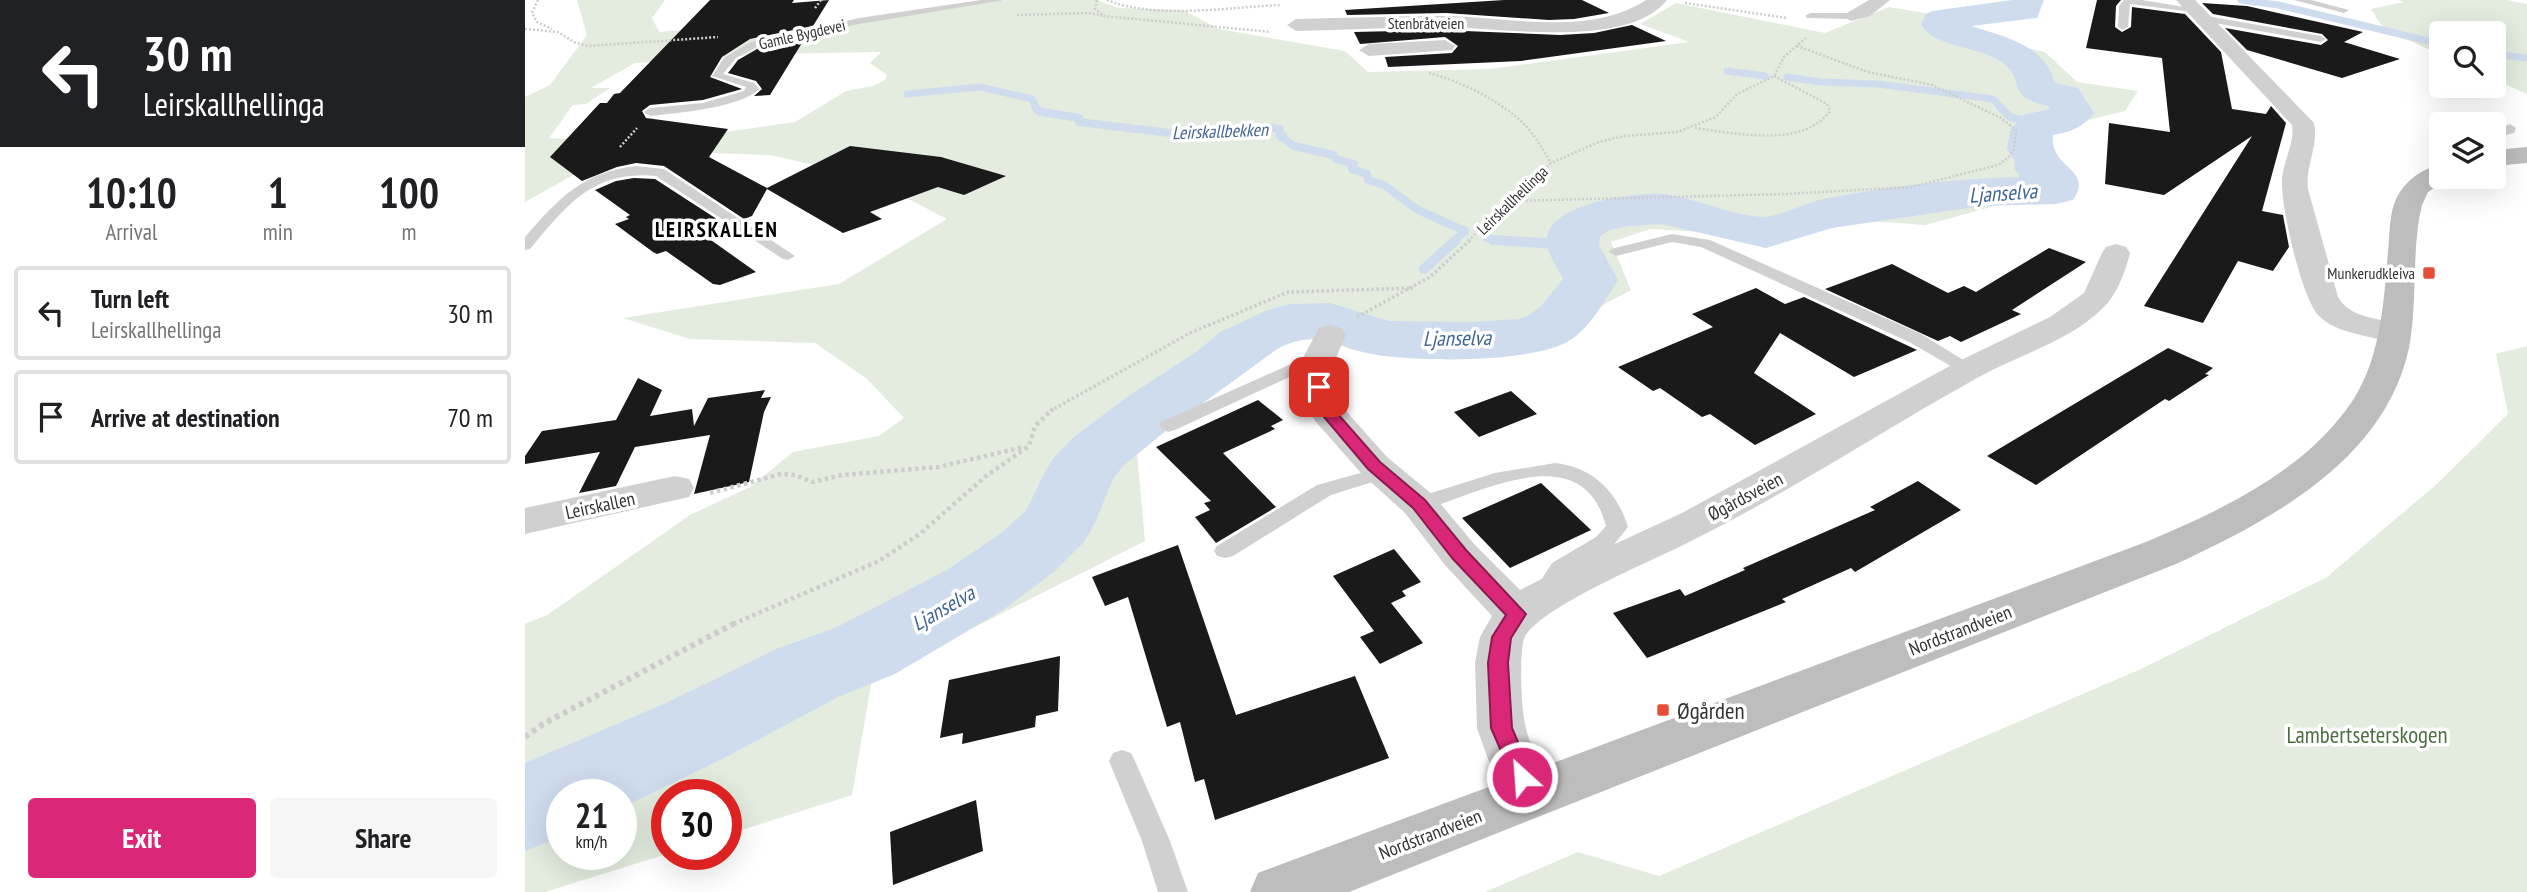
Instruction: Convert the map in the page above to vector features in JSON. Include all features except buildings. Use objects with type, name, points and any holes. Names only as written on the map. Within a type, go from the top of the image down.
[{"type":"main road","points":[[2506,157],[2527,155]]},
{"type":"main road","name":"Nordstrandveien","points":[[1279,892],[2135,563],[2218,527],[2271,497],[2301,476],[2352,429],[2384,375],[2394,334],[2409,202],[2423,182],[2429,179]]},
{"type":"street","name":"Stenbråtveien","points":[[1503,43],[1629,17],[1643,12],[1658,0]]},
{"type":"street","points":[[1851,16],[1864,12],[1881,0]]},
{"type":"street","points":[[2193,9],[2303,123],[2304,138],[2294,183],[2318,286],[2326,305],[2354,323],[2394,334]]},
{"type":"street","name":"Stenbråtveien","points":[[1296,25],[1464,22],[1559,32],[1624,30]]},
{"type":"street","name":"Stenbråtveien","points":[[1369,51],[1463,46]]},
{"type":"street","name":"Øgårdsveien","points":[[1528,606],[1649,547],[1776,480],[1969,369],[2056,329],[2093,302],[2113,266],[2116,253]]},
{"type":"street","points":[[1333,337],[1314,369],[1329,414],[1382,473],[1419,504],[1460,555],[1528,606],[1502,637],[1498,663],[1501,728],[1513,759],[1532,794]]},
{"type":"street","name":"Leirskallen","points":[[525,521],[675,488]]},
{"type":"lane","name":"Gamle Bygdevei","points":[[650,112],[704,106],[748,93],[753,89],[750,85],[717,76],[724,64],[739,50],[763,41],[859,22],[1000,0]]},
{"type":"lane","points":[[2299,0],[2344,10]]},
{"type":"lane","points":[[2123,27],[2124,6],[2128,1],[2193,9],[2321,39]]},
{"type":"lane","points":[[1810,16],[1851,16]]},
{"type":"lane","points":[[2506,131],[2510,128]]},
{"type":"lane","points":[[525,246],[582,186],[600,177],[633,170],[659,172],[788,256]]},
{"type":"lane","points":[[1616,252],[1672,238],[1705,243],[1915,338],[1969,369]]},
{"type":"lane","points":[[1168,426],[1333,337]]},
{"type":"lane","points":[[1419,504],[1471,486],[1547,468],[1571,471],[1584,478],[1614,513],[1617,527],[1604,542],[1560,568],[1528,606]]},
{"type":"lane","points":[[1225,551],[1324,490],[1382,473]]},
{"type":"lane","points":[[1122,761],[1156,841],[1173,892]]},
{"type":"path","points":[[538,0],[533,13],[537,22],[569,36],[574,42],[588,46],[717,37]]},
{"type":"path","points":[[1107,0],[1124,6],[1149,8],[1293,5]]},
{"type":"path","points":[[1691,4],[1759,15]]},
{"type":"path","points":[[525,29],[558,31]]},
{"type":"path","points":[[1694,128],[1716,117],[1737,94],[1774,76],[1784,57],[1802,42]]},
{"type":"path","points":[[1510,201],[1786,194],[1911,187],[1992,168],[2012,156],[2017,146],[2016,130],[2001,118],[1932,85],[1868,72],[1797,46]]},
{"type":"path","points":[[1694,128],[1780,134],[1818,125],[1831,111],[1827,104],[1774,76]]},
{"type":"path","points":[[1454,80],[1522,122],[1539,142],[1551,163]]},
{"type":"path","points":[[600,177],[614,153],[650,112]]},
{"type":"path","name":"Leirskallhellinga","points":[[1333,337],[1430,277],[1551,163],[1611,139],[1694,128]]},
{"type":"path","points":[[525,737],[543,724],[716,631],[879,561],[921,533],[986,476],[1029,446],[1035,426],[1047,412],[1190,333],[1265,301],[1300,290],[1413,288]]},
{"type":"path","points":[[675,488],[689,496],[698,495],[749,484],[775,473],[795,472],[813,482],[842,475],[938,467],[1029,446]]},
{"type":"green space","points":[[577,0],[665,0],[652,18],[659,32],[731,26],[777,37],[959,5],[1009,0],[1097,0],[1118,8],[1183,10],[1219,29],[1345,51],[1368,72],[1490,69],[1689,42],[1640,24],[1676,3],[1825,33],[1889,7],[1961,19],[1972,33],[1996,42],[2045,52],[2077,82],[2138,91],[2125,111],[2044,131],[2034,183],[1991,207],[1925,225],[1843,219],[1758,241],[1704,232],[1650,229],[1611,242],[1631,290],[1542,338],[1307,332],[1135,431],[1145,541],[872,679],[852,795],[742,830],[742,779],[651,779],[651,859],[637,863],[637,779],[546,779],[546,870],[616,870],[545,892],[525,892],[525,624],[547,615],[690,515],[750,487],[793,452],[879,436],[904,418],[866,378],[815,343],[690,339],[623,318],[839,284],[947,219],[864,176],[770,155],[712,153],[696,136],[795,122],[846,91],[873,86],[885,80],[887,75],[870,63],[881,52],[767,54],[635,63],[591,88],[610,88],[586,104],[573,105],[549,138],[611,142],[586,168],[525,202],[525,97],[550,85],[587,35]]},
{"type":"green space","points":[[2398,0],[2507,0],[2527,4],[2527,94],[2506,84],[2506,21],[2429,21],[2429,50],[2384,29],[2371,9],[2404,2]]},
{"type":"green space","name":"Lambertseterskogen","points":[[2527,346],[2527,892],[1485,892],[1578,852],[1659,876],[2141,669],[2327,577],[2438,483],[2508,414],[2496,354]]},
{"type":"waterway","name":"Ljanselva","points":[[525,808],[696,730],[807,673],[865,651],[975,590],[1028,552],[1057,525],[1080,472],[1099,451],[1150,411],[1259,334],[1289,322],[1330,320],[1369,336],[1389,339],[1472,340],[1537,333],[1549,328],[1561,318],[1591,280],[1573,245],[1575,230],[1593,219],[1629,211],[1662,209],[1766,233],[1824,214],[1982,192],[2056,190],[2056,181],[2037,168],[2038,160],[2029,149],[2032,131],[2038,124],[2056,122],[2073,113],[2064,97],[2037,89],[2033,73],[2025,62],[2013,53],[1938,25],[1938,21],[1944,18],[2025,11],[2028,0]]},
{"type":"waterway","points":[[2241,0],[2278,5],[2429,41]]},
{"type":"waterway","points":[[2506,55],[2527,58]]},
{"type":"waterway","points":[[1727,71],[1765,76]]},
{"type":"waterway","points":[[1787,77],[1821,82],[1878,84],[1993,99],[2001,107]]},
{"type":"waterway","name":"Leirskallbekken","points":[[907,94],[980,87],[1032,99],[1036,107]]},
{"type":"waterway","name":"Leirskallbekken","points":[[1035,106],[1042,112],[1079,118],[1079,122],[1186,135],[1267,127],[1280,129],[1279,132],[1283,135],[1280,136],[1294,146],[1333,155],[1336,159],[1354,164],[1352,169],[1367,174],[1368,180],[1384,185],[1418,210],[1465,231],[1454,241]]},
{"type":"waterway","points":[[1999,106],[2010,117],[2038,124]]},
{"type":"waterway","name":"Leirskallbekken","points":[[1487,238],[1500,240]]},
{"type":"waterway","points":[[1424,269],[1456,240]]},
{"type":"waterway","name":"Leirskallbekken","points":[[1493,240],[1500,240]]},
{"type":"waterway","name":"Leirskallbekken","points":[[1500,240],[1573,245]]},
{"type":"place","name":"Munkerudkleiva","points":[[2429,273]]},
{"type":"place","name":"Øgården","points":[[1663,710]]},
{"type":"district","name":"LEIRSKALLEN","points":[[717,229]]},
{"type":"route","points":[[1319,387],[1329,414],[1374,465],[1419,504],[1460,555],[1517,614],[1502,637],[1498,663],[1501,728],[1522,777]]}]
